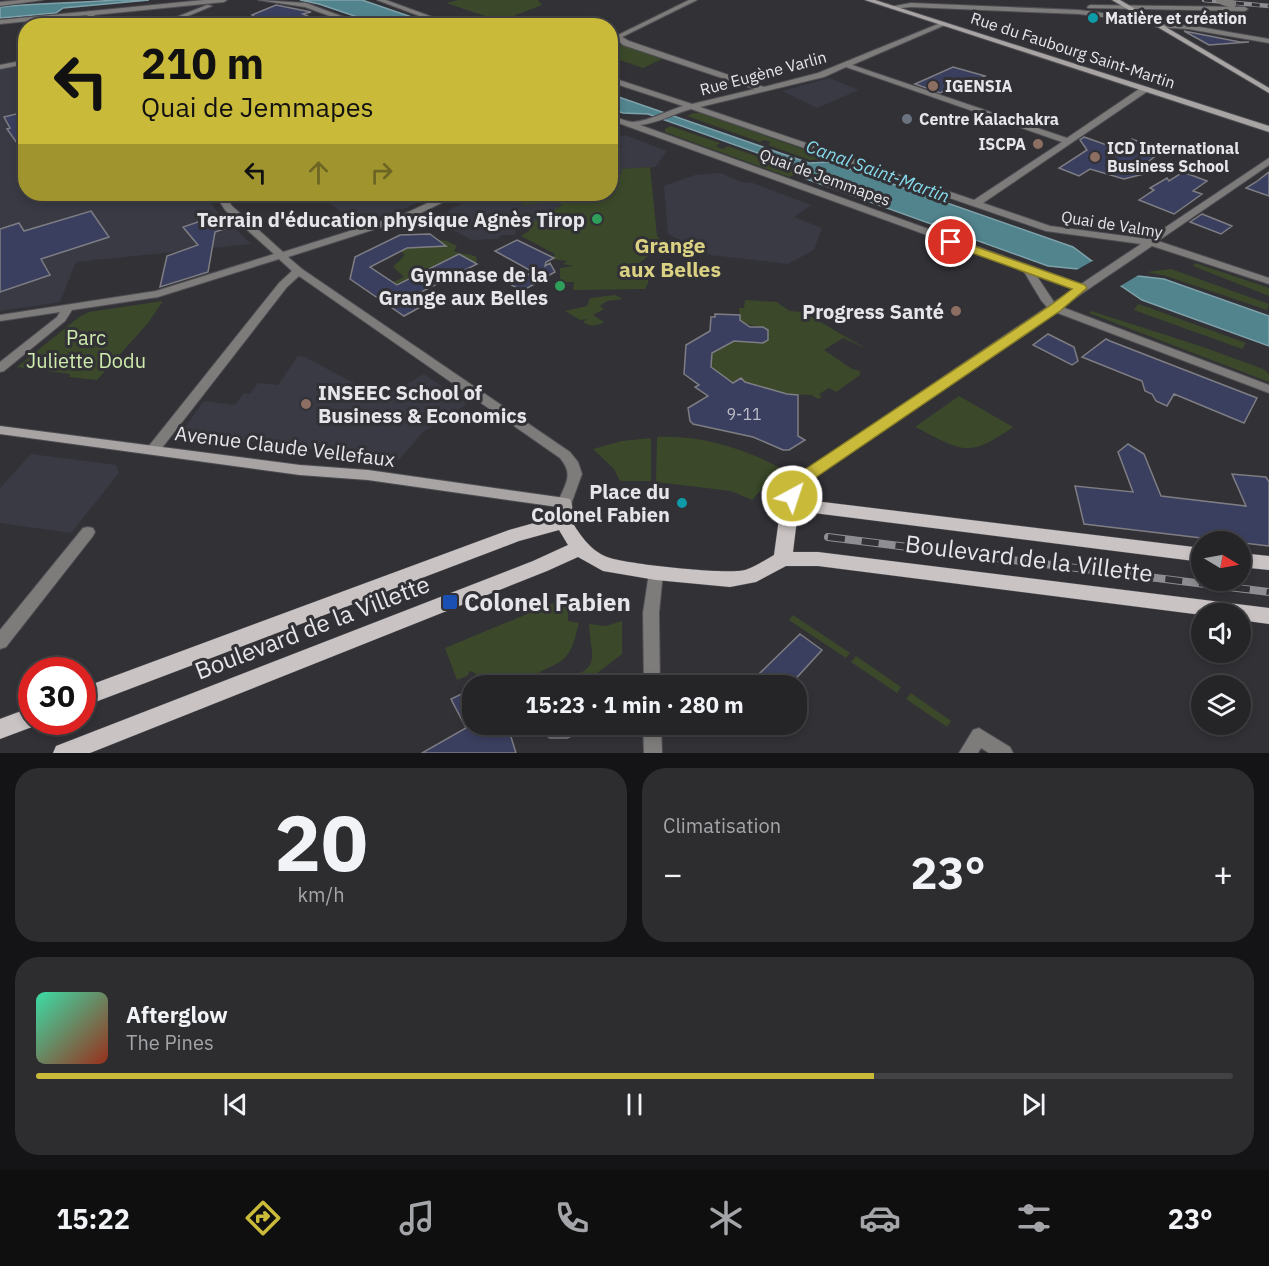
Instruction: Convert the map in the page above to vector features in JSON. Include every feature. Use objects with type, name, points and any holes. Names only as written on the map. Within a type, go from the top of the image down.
[{"type":"main road","name":"Rue du Faubourg Saint-Martin","points":[[868,0],[1269,129]]},
{"type":"main road","points":[[1115,0],[1269,91]]},
{"type":"main road","name":"Avenue Claude Vellefaux","points":[[0,430],[300,470],[368,475],[565,507]]},
{"type":"main road","points":[[565,507],[579,548],[603,564],[656,573],[730,579],[749,578],[783,559],[790,504]]},
{"type":"main road","name":"Boulevard de la Villette","points":[[790,504],[1191,554]]},
{"type":"main road","name":"Boulevard de la Villette","points":[[96,693],[515,535],[565,507]]},
{"type":"main road","name":"Boulevard de la Villette","points":[[64,753],[540,566],[579,548]]},
{"type":"main road","name":"Boulevard de la Villette","points":[[783,559],[818,559],[1269,616]]},
{"type":"main road","points":[[1251,561],[1269,563]]},
{"type":"main road","points":[[0,729],[18,722]]},
{"type":"street","points":[[0,4],[40,0]]},
{"type":"street","points":[[40,18],[225,0]]},
{"type":"street","points":[[178,18],[225,0]]},
{"type":"street","points":[[261,0],[306,5],[343,18]]},
{"type":"street","points":[[380,0],[431,18]]},
{"type":"street","points":[[618,37],[694,0]]},
{"type":"street","points":[[1078,12],[1082,8],[1125,6],[1245,9],[1220,0]]},
{"type":"street","points":[[892,7],[911,5],[1078,12],[1149,21]]},
{"type":"street","points":[[89,13],[93,18]]},
{"type":"street","points":[[0,22],[18,20]]},
{"type":"street","name":"Rue Eugène Varlin","points":[[618,124],[656,119],[670,112],[821,75],[943,24]]},
{"type":"street","points":[[1158,26],[1188,27],[1269,41]]},
{"type":"street","points":[[618,38],[626,43],[765,90]]},
{"type":"street","points":[[0,68],[18,64]]},
{"type":"street","points":[[846,65],[1068,141]]},
{"type":"street","name":"Quai de Valmy","points":[[618,82],[1060,232],[1151,242],[1269,281]]},
{"type":"street","points":[[975,204],[1145,89]]},
{"type":"street","points":[[940,109],[951,102]]},
{"type":"street","name":"Quai de Jemmapes","points":[[618,119],[1081,288]]},
{"type":"street","points":[[790,504],[792,496],[809,474],[1269,161]]},
{"type":"street","points":[[224,201],[228,208],[298,271],[565,455],[576,473],[576,482],[565,507]]},
{"type":"street","points":[[0,318],[159,294],[408,216],[439,201]]},
{"type":"street","points":[[344,235],[352,244]]},
{"type":"street","points":[[1027,269],[1046,300],[1055,308],[1269,389]]},
{"type":"street","points":[[153,450],[283,285],[298,271]]},
{"type":"street","points":[[0,368],[61,319],[68,308]]},
{"type":"street","points":[[0,642],[88,532]]},
{"type":"street","points":[[652,675],[651,613],[656,573]]},
{"type":"street","points":[[652,735],[653,753]]},
{"type":"street","points":[[968,753],[979,736],[1004,753]]},
{"type":"shaded area","points":[[18,66],[18,201],[210,201],[251,244],[76,262],[60,302],[0,311],[0,70]]},
{"type":"shaded area","points":[[829,78],[859,90],[817,108],[782,91]]},
{"type":"shaded area","points":[[625,135],[667,151],[655,167],[622,169],[623,173],[618,176],[618,149],[623,147],[618,143],[618,137]]},
{"type":"shaded area","points":[[721,173],[811,205],[794,217],[822,228],[814,250],[788,264],[710,255],[668,234],[664,186],[695,175]]},
{"type":"shaded area","points":[[327,201],[421,201],[406,208],[357,224]]},
{"type":"shaded area","points":[[467,201],[523,201],[523,204],[556,202],[564,205],[530,224],[530,229],[516,229],[515,235],[501,235],[498,239],[472,240],[447,227],[449,210]]},
{"type":"shaded area","name":"INSEEC School of Business & Economics","points":[[298,356],[305,357],[382,398],[424,374],[467,404],[423,432],[399,460],[188,434],[185,427],[204,401],[235,405],[244,393],[250,394],[258,383],[278,385]]},
{"type":"shaded area","points":[[31,454],[116,465],[119,473],[71,533],[0,523],[0,488]]},
{"type":"green space","points":[[458,0],[538,0],[542,5],[508,18],[491,18],[446,3]]},
{"type":"green space","points":[[622,45],[662,59],[643,68],[618,59],[618,46]]},
{"type":"green space","points":[[700,113],[820,155],[822,159],[810,160],[768,145],[771,142],[764,140],[760,142],[687,116]]},
{"type":"green space","points":[[670,126],[720,143],[716,146],[722,149],[728,146],[795,170],[797,174],[789,177],[665,132],[665,129]]},
{"type":"green space","name":"Terrain d'éducation physique Agnès Tirop","points":[[650,167],[660,246],[637,265],[638,269],[648,275],[648,283],[645,289],[573,290],[574,282],[560,282],[560,268],[573,266],[563,264],[567,261],[552,259],[555,254],[521,236],[529,231],[530,224],[563,205],[556,202],[523,205],[523,201],[618,201],[618,176],[622,173],[621,169]]},
{"type":"green space","points":[[440,240],[457,246],[454,251],[476,257],[477,262],[459,254],[396,286],[393,282],[404,277],[393,267],[405,255],[400,251]]},
{"type":"green space","points":[[1195,263],[1269,288],[1269,296],[1193,266]]},
{"type":"green space","points":[[1171,269],[1269,304],[1267,310],[1166,276],[1147,272]]},
{"type":"green space","points":[[615,295],[623,299],[607,301],[600,306],[604,309],[593,315],[604,322],[599,324],[588,325],[583,322],[587,319],[580,320],[565,311],[587,306],[590,298]]},
{"type":"green space","points":[[745,300],[778,302],[790,311],[803,312],[802,316],[810,316],[867,349],[843,338],[824,350],[852,369],[860,371],[860,375],[836,392],[829,388],[819,394],[822,397],[818,399],[811,395],[787,394],[745,382],[741,378],[731,384],[711,367],[712,354],[734,341],[762,343],[768,340],[768,330],[740,320],[739,308],[744,308]]},
{"type":"green space","name":"Parc Juliette Dodu","points":[[163,301],[148,323],[97,380],[17,367],[79,317],[89,312]]},
{"type":"green space","points":[[1138,304],[1246,343],[1242,349],[1134,310]]},
{"type":"green space","points":[[1091,311],[1263,369],[1269,374],[1269,382],[1089,313]]},
{"type":"green space","points":[[959,396],[1013,427],[985,444],[965,448],[944,442],[915,427]]},
{"type":"green space","points":[[657,437],[689,438],[721,444],[751,454],[781,468],[752,500],[731,491],[656,482]]},
{"type":"green space","points":[[651,438],[651,481],[620,481],[614,469],[593,449],[622,441]]},
{"type":"green space","points":[[568,597],[568,621],[579,623],[569,652],[558,663],[536,675],[477,675],[470,671],[468,675],[462,675],[462,678],[457,680],[445,648]]},
{"type":"green space","points":[[793,615],[850,653],[846,658],[789,620]]},
{"type":"green space","points":[[622,621],[622,654],[596,674],[573,675],[584,671],[592,660],[589,624],[606,626]]},
{"type":"green space","points":[[856,656],[901,687],[897,693],[851,662]]},
{"type":"green space","points":[[911,693],[951,721],[947,727],[906,699]]},
{"type":"water","points":[[149,0],[63,8],[56,13],[0,18],[0,7]]},
{"type":"water","points":[[300,0],[362,0],[415,18],[360,18]]},
{"type":"water","points":[[618,97],[809,163],[830,162],[1073,247],[1092,261],[1138,276],[1164,279],[1269,316],[1269,346],[1142,300],[1121,286],[1078,269],[1048,266],[806,179],[800,168],[648,114],[618,111]]},
{"type":"pier","points":[[1096,259],[1142,273],[1117,288],[1073,272]]},
{"type":"building","points":[[276,5],[311,12],[303,14],[312,18],[256,18],[252,15]]},
{"type":"building","points":[[1184,31],[1240,42],[1249,42],[1209,45]]},
{"type":"building","points":[[953,67],[985,76],[969,84],[962,81],[940,93],[915,84]]},
{"type":"building","points":[[16,114],[18,117],[18,145],[7,129],[10,128],[4,117]]},
{"type":"building","points":[[1084,137],[1118,149],[1132,139],[1163,150],[1148,162],[1160,170],[1124,179],[1090,169],[1079,176],[1059,168],[1087,150],[1080,140]]},
{"type":"building","points":[[1183,172],[1207,181],[1193,191],[1202,194],[1174,214],[1139,200],[1154,190],[1150,188],[1167,178],[1169,181]]},
{"type":"building","points":[[1269,172],[1269,196],[1246,188],[1256,182]]},
{"type":"building","points":[[91,211],[109,237],[41,259],[50,275],[0,292],[0,229],[19,223],[24,231]]},
{"type":"building","points":[[221,214],[233,226],[215,232],[208,272],[160,287],[167,256],[198,245],[183,227]]},
{"type":"building","points":[[1202,214],[1232,226],[1221,234],[1190,222]]},
{"type":"building","points":[[430,234],[446,246],[407,248],[370,267],[397,285],[459,254],[477,264],[413,296],[426,304],[404,316],[350,279],[355,257],[400,235]]},
{"type":"building","points":[[517,240],[554,258],[546,262],[545,266],[550,263],[555,272],[544,278],[544,282],[538,282],[522,291],[510,284],[533,272],[495,251]]},
{"type":"building","points":[[715,314],[740,315],[740,320],[750,327],[763,327],[768,330],[768,340],[763,343],[734,341],[712,353],[711,367],[733,383],[741,378],[745,382],[798,395],[798,436],[805,440],[789,450],[783,450],[753,437],[693,424],[690,421],[688,408],[708,396],[695,387],[699,385],[684,374],[686,345],[710,331],[711,317],[715,317]]},
{"type":"building","points":[[1048,334],[1074,347],[1078,361],[1072,365],[1033,345]]},
{"type":"building","points":[[1106,339],[1257,398],[1244,423],[1174,394],[1167,406],[1156,401],[1152,394],[1145,391],[1142,381],[1082,357]]},
{"type":"building","points":[[1128,444],[1144,454],[1161,496],[1246,506],[1232,474],[1266,477],[1269,482],[1269,546],[1251,544],[1251,531],[1191,531],[1191,537],[1084,524],[1075,486],[1133,492],[1118,452]]},
{"type":"building","points":[[800,634],[822,650],[799,675],[763,675],[760,673]]},
{"type":"building","points":[[462,694],[462,720],[451,699]]},
{"type":"building","points":[[462,730],[462,735],[510,735],[516,753],[422,753]]},
{"type":"building","points":[[546,735],[574,735],[567,738],[550,738]]},
{"type":"railway","points":[[1204,0],[1269,6]]},
{"type":"railway","points":[[828,537],[1269,592]]},
{"type":"place","name":"Matière et création","points":[[1093,18]]},
{"type":"place","name":"IGENSIA","points":[[933,86]]},
{"type":"place","name":"Centre Kalachakra","points":[[907,119]]},
{"type":"place","name":"ISCPA","points":[[1038,144]]},
{"type":"place","name":"ICD International Business School","points":[[1095,157]]},
{"type":"place","name":"Terrain d'éducation physique Agnès Tirop","points":[[597,219]]},
{"type":"place","name":"Gymnase de la Grange aux Belles","points":[[560,286]]},
{"type":"place","name":"Progress Santé","points":[[956,311]]},
{"type":"place","name":"INSEEC School of Business & Economics","points":[[306,404]]},
{"type":"place","name":"Place du Colonel Fabien","points":[[682,503]]},
{"type":"place","name":"Colonel Fabien","points":[[450,602]]},
{"type":"district","name":"Grange aux Belles","points":[[670,257]]},
{"type":"route","points":[[792,496],[809,474],[1055,308],[1081,288],[951,242]]},
{"type":"water label","name":"Canal Saint-Martin","points":[[878,171]]}]
